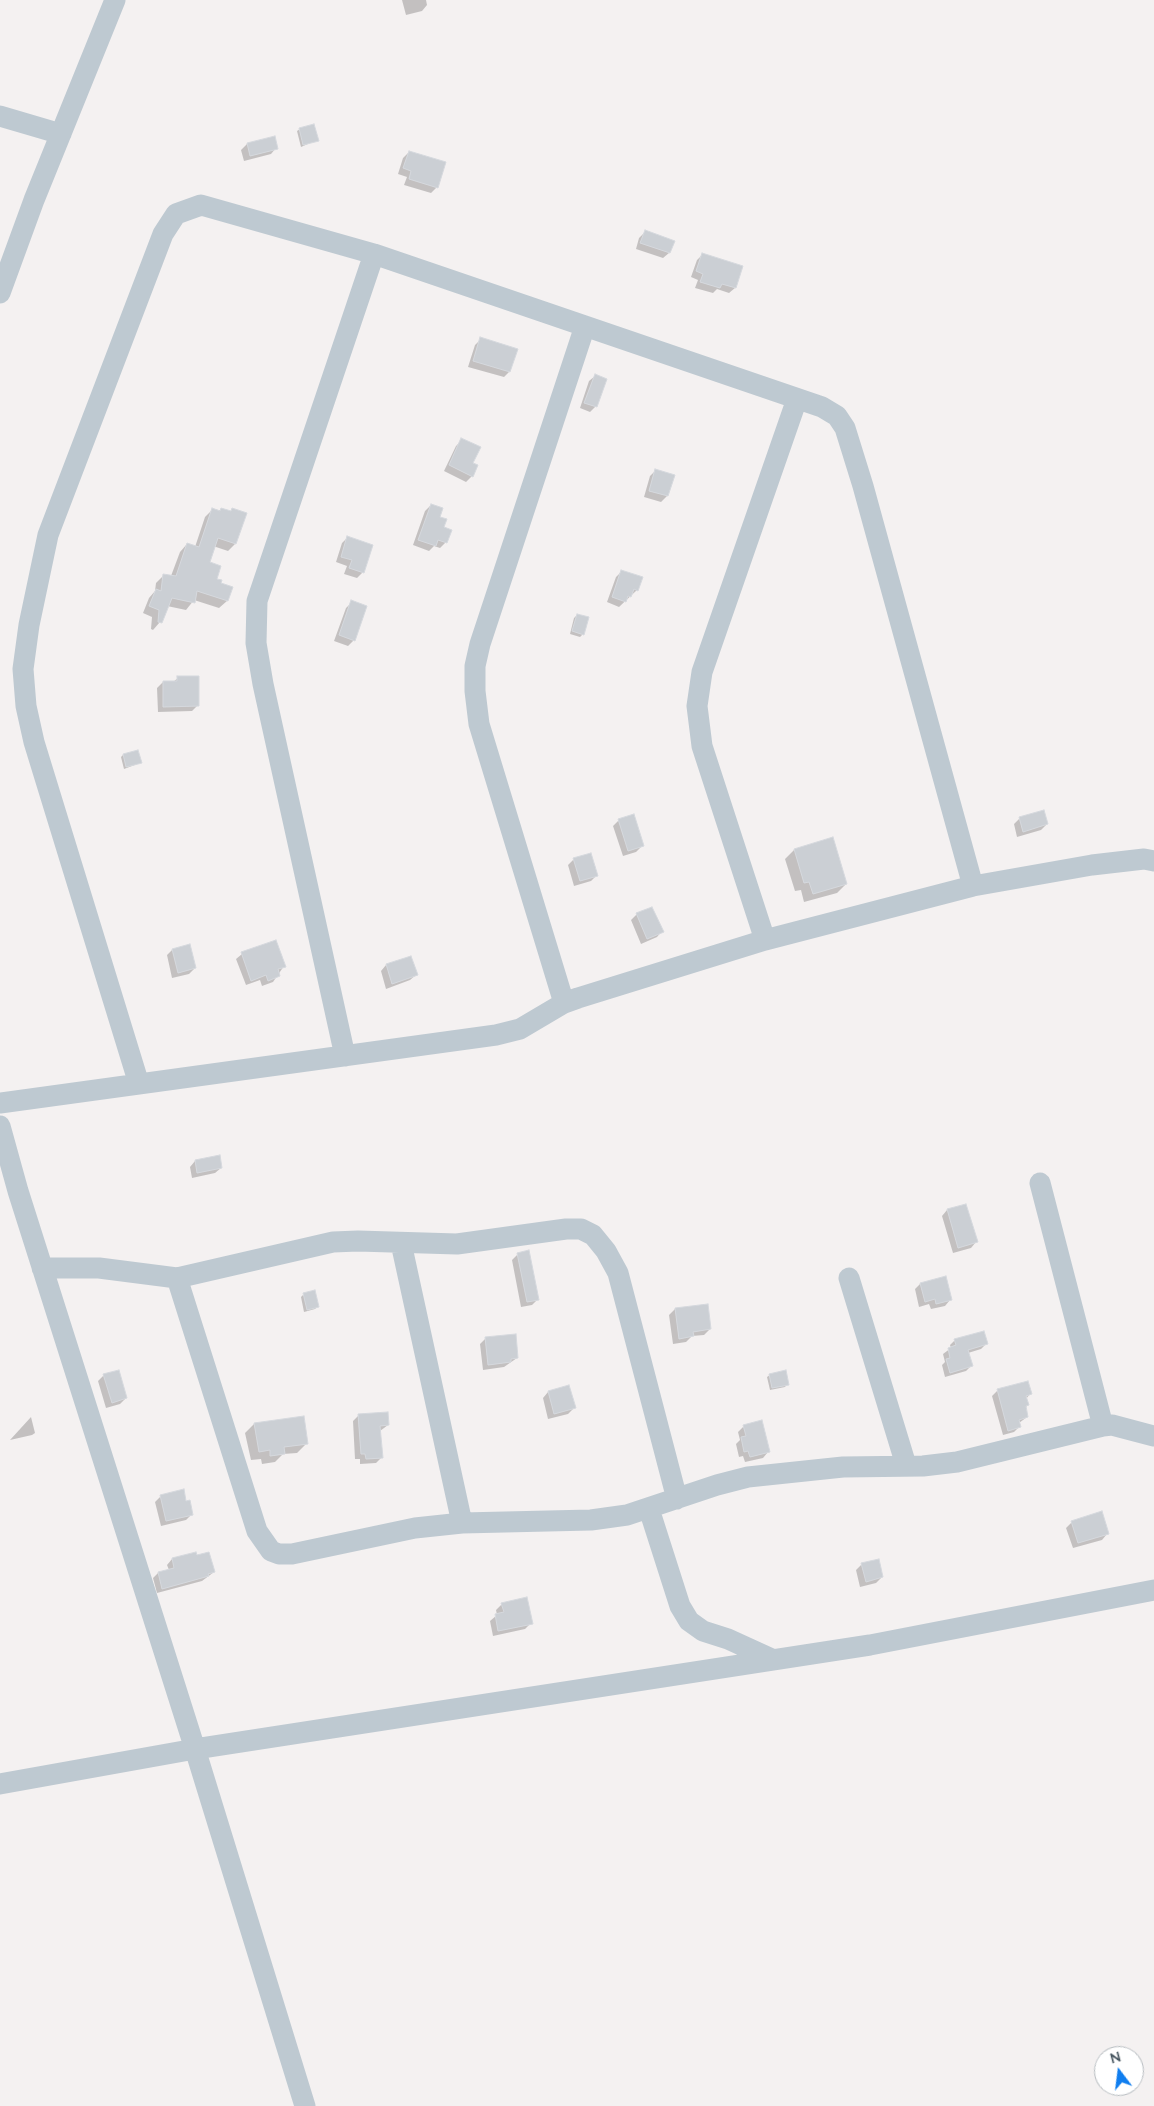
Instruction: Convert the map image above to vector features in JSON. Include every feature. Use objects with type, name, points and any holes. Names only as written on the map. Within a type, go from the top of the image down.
[{"type":"street","points":[[0,293],[34,200],[115,0]]},
{"type":"street","points":[[0,116],[61,134]]},
{"type":"street","points":[[139,1084],[34,742],[26,706],[23,669],[29,625],[48,535],[163,234],[176,214],[201,205],[374,254],[797,398],[822,407],[837,416],[845,428],[973,886]]},
{"type":"street","points":[[344,1056],[263,684],[256,643],[257,601],[374,254]]},
{"type":"street","points":[[564,1004],[479,724],[475,690],[475,666],[480,644],[585,326]]},
{"type":"street","points":[[765,940],[702,746],[697,706],[702,672],[797,398]]},
{"type":"street","points":[[0,1103],[496,1035],[520,1029],[564,1004],[765,940],[973,886],[1092,865],[1151,859]]},
{"type":"street","points":[[0,1126],[18,1191],[305,2106]]},
{"type":"street","points":[[1040,1183],[1103,1426]]},
{"type":"street","points":[[42,1268],[100,1268],[177,1278],[333,1242],[457,1244],[566,1229],[581,1229],[593,1235],[606,1250],[618,1273],[677,1499]]},
{"type":"street","points":[[401,1243],[462,1522]]},
{"type":"street","points":[[177,1278],[257,1531],[271,1551],[279,1554],[292,1554],[414,1528],[462,1522],[591,1520],[627,1515],[717,1485],[748,1477],[843,1467],[940,1464],[984,1457],[1103,1426],[1112,1425],[1154,1436]]},
{"type":"street","points":[[849,1278],[906,1465]]},
{"type":"street","points":[[649,1509],[680,1606],[689,1621],[703,1631],[728,1639],[774,1660]]},
{"type":"street","points":[[0,1784],[194,1749],[870,1645],[1154,1590]]},
{"type":"building","points":[[314,124],[319,141],[303,145],[299,128]]},
{"type":"building","points":[[275,136],[278,149],[250,156],[247,143]]},
{"type":"building","points":[[409,151],[446,162],[438,188],[409,179],[411,171],[403,168]]},
{"type":"building","points":[[645,230],[675,241],[670,253],[640,243]]},
{"type":"building","points":[[702,253],[743,266],[736,288],[722,284],[720,288],[700,282],[703,274],[696,271]]},
{"type":"building","points":[[480,337],[518,349],[510,372],[473,361]]},
{"type":"building","points":[[595,374],[607,379],[597,407],[584,403]]},
{"type":"building","points":[[461,438],[481,447],[473,463],[478,465],[473,477],[449,465]]},
{"type":"building","points":[[655,469],[675,475],[668,496],[649,491]]},
{"type":"building","points":[[431,504],[443,508],[440,517],[447,519],[444,527],[452,530],[447,543],[438,540],[436,546],[418,540]]},
{"type":"building","points":[[212,508],[220,511],[221,508],[231,511],[232,508],[247,513],[236,544],[218,538],[210,562],[221,566],[217,579],[222,580],[221,583],[233,587],[228,601],[197,591],[195,603],[172,598],[162,623],[158,622],[159,610],[149,606],[156,589],[161,591],[163,574],[176,576],[187,543],[199,547]]},
{"type":"building","points":[[347,536],[373,545],[364,573],[349,568],[352,560],[341,557]]},
{"type":"building","points":[[621,570],[643,577],[638,591],[634,589],[631,597],[628,596],[626,602],[612,597]]},
{"type":"building","points":[[351,600],[367,606],[355,641],[339,635]]},
{"type":"building","points":[[577,614],[589,617],[584,635],[572,631]]},
{"type":"building","points":[[177,676],[199,676],[199,706],[163,707],[163,681],[177,681]]},
{"type":"building","points":[[138,750],[142,763],[126,767],[123,754]]},
{"type":"building","points":[[1044,810],[1048,824],[1023,832],[1019,817]]},
{"type":"building","points":[[634,814],[644,846],[628,851],[618,819]]},
{"type":"building","points":[[833,837],[847,884],[813,894],[809,882],[804,883],[794,849]]},
{"type":"building","points":[[591,853],[598,876],[580,881],[573,858]]},
{"type":"building","points":[[652,907],[664,932],[647,939],[636,913]]},
{"type":"building","points":[[276,940],[286,967],[278,969],[280,976],[268,981],[266,975],[251,981],[241,952]]},
{"type":"building","points":[[190,944],[196,968],[178,973],[172,949]]},
{"type":"building","points":[[411,956],[418,975],[392,984],[386,964]]},
{"type":"building","points":[[220,1155],[222,1168],[197,1173],[195,1160]]},
{"type":"building","points":[[966,1204],[978,1242],[958,1248],[947,1209]]},
{"type":"building","points":[[529,1250],[539,1300],[527,1302],[517,1253]]},
{"type":"building","points":[[946,1276],[952,1300],[936,1304],[935,1299],[925,1302],[920,1283]]},
{"type":"building","points":[[315,1290],[319,1307],[307,1310],[303,1293]]},
{"type":"building","points":[[708,1304],[711,1329],[693,1332],[694,1336],[679,1339],[675,1308]]},
{"type":"building","points":[[984,1331],[988,1344],[968,1350],[973,1366],[950,1373],[946,1359],[950,1358],[948,1348],[956,1345],[954,1339]]},
{"type":"building","points":[[516,1334],[518,1358],[511,1359],[511,1362],[488,1365],[485,1337]]},
{"type":"building","points":[[119,1370],[127,1398],[112,1403],[103,1374]]},
{"type":"building","points":[[786,1370],[789,1385],[772,1388],[769,1374]]},
{"type":"building","points":[[1028,1381],[1032,1394],[1026,1396],[1029,1405],[1026,1406],[1028,1417],[1019,1420],[1021,1427],[1008,1431],[997,1389]]},
{"type":"building","points":[[569,1385],[576,1408],[554,1414],[548,1391]]},
{"type":"building","points":[[388,1412],[389,1425],[380,1426],[383,1458],[366,1459],[365,1454],[361,1454],[358,1414]]},
{"type":"building","points":[[304,1416],[308,1444],[284,1447],[285,1454],[270,1456],[270,1450],[259,1452],[254,1423]]},
{"type":"building","points":[[762,1420],[770,1452],[750,1457],[748,1451],[744,1452],[741,1437],[746,1436],[743,1425]]},
{"type":"building","points":[[184,1489],[186,1501],[190,1500],[193,1515],[166,1521],[160,1495]]},
{"type":"building","points":[[1102,1511],[1109,1534],[1078,1543],[1071,1521]]},
{"type":"building","points":[[196,1552],[197,1555],[209,1552],[215,1572],[208,1574],[209,1576],[162,1589],[158,1572],[174,1568],[172,1558]]},
{"type":"building","points":[[879,1559],[883,1577],[866,1582],[861,1563]]},
{"type":"building","points":[[527,1597],[533,1624],[498,1631],[495,1614],[504,1612],[501,1603]]}]
